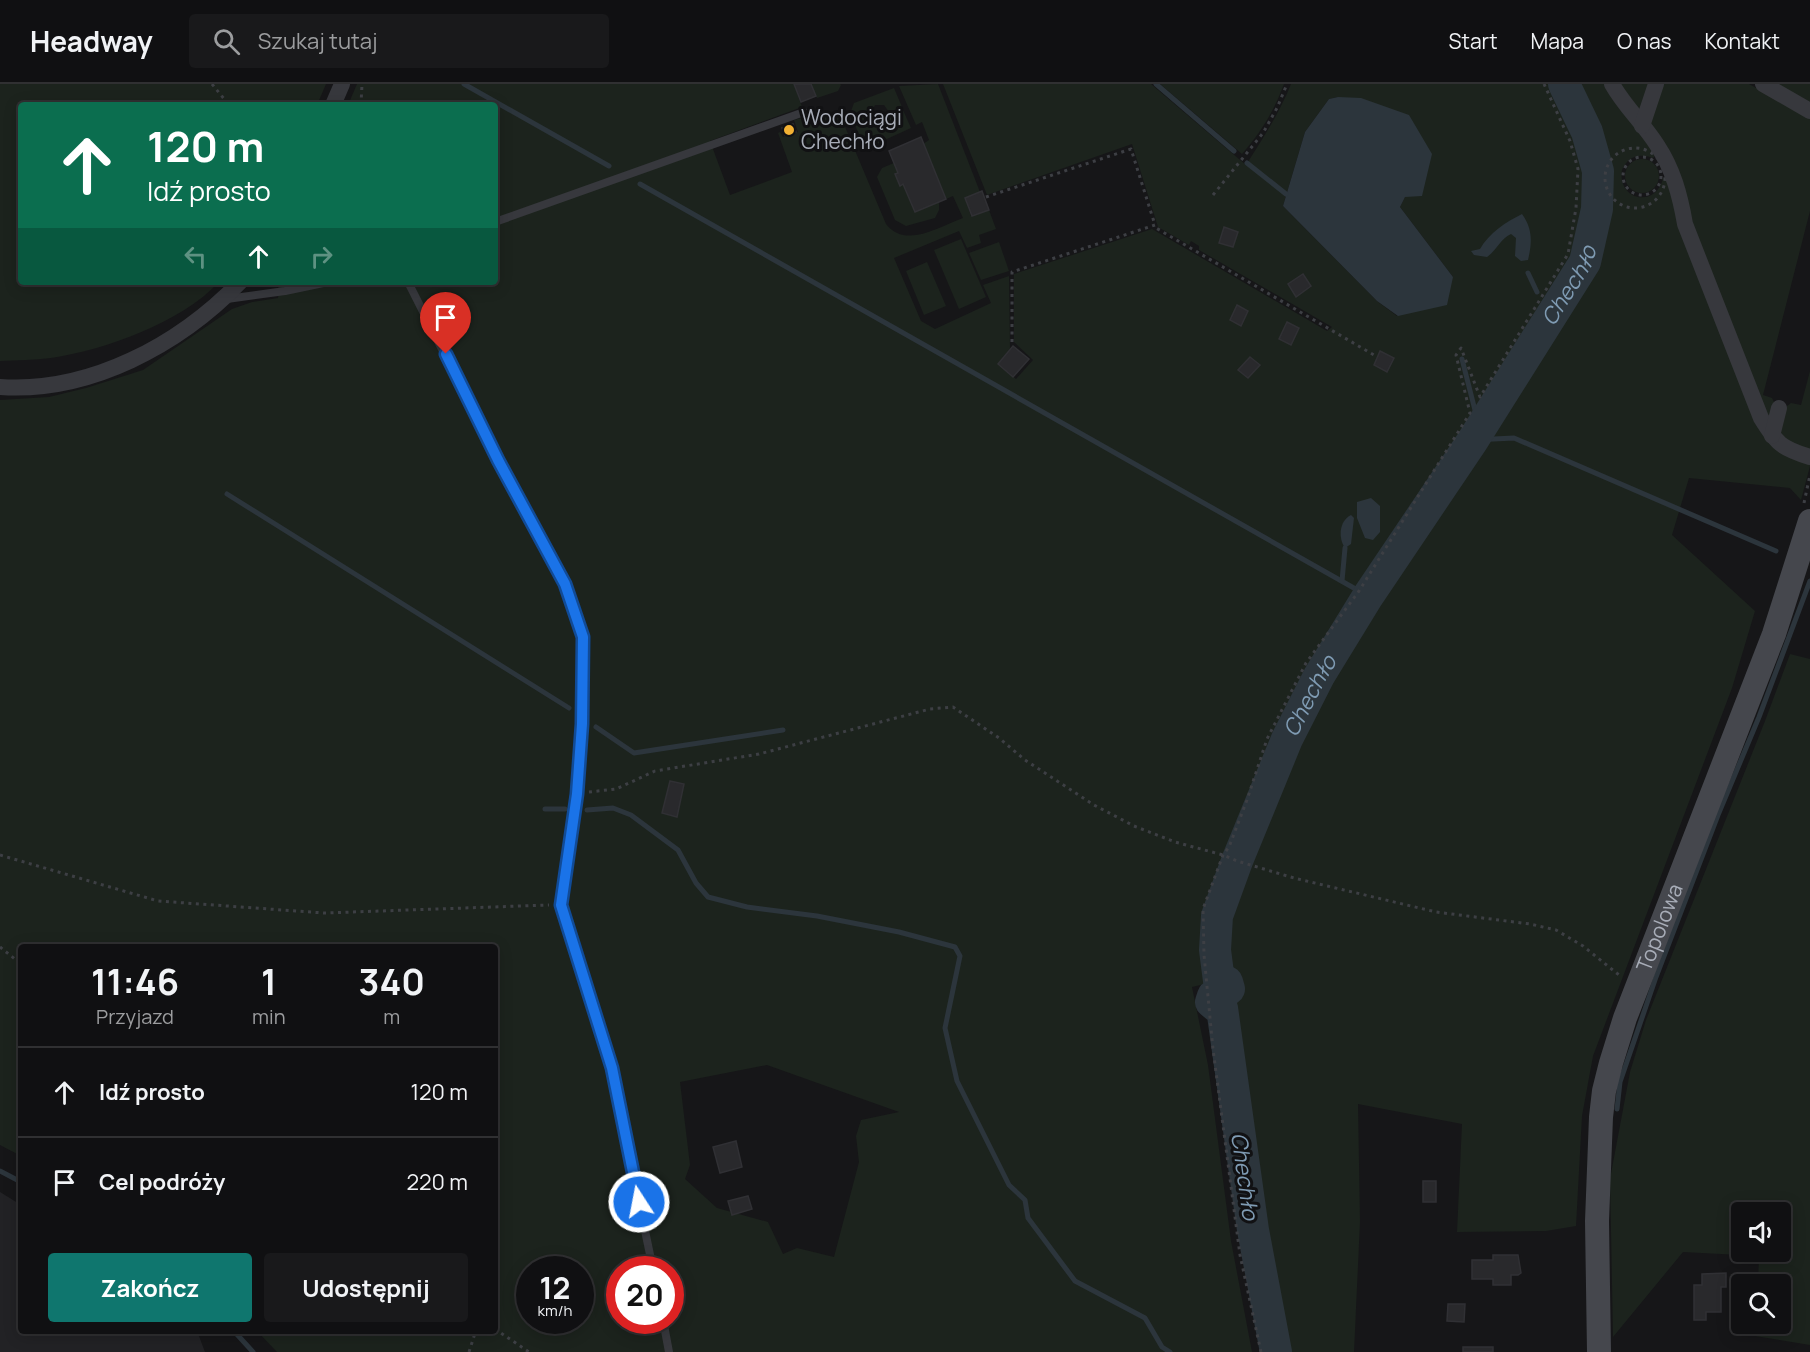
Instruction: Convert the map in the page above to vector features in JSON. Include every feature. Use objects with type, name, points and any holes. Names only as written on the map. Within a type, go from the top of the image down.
[{"type":"street","points":[[334,102],[342,84]]},
{"type":"street","points":[[1612,84],[1623,103],[1657,144],[1674,177],[1681,198],[1685,224],[1754,400],[1772,436],[1782,447],[1810,457]]},
{"type":"street","points":[[1642,126],[1656,84]]},
{"type":"street","points":[[1763,84],[1810,111]]},
{"type":"street","points":[[0,387],[48,385],[84,378],[137,358],[158,347],[223,299],[237,285]]},
{"type":"street","points":[[1772,436],[1779,408]]},
{"type":"street","name":"Topolowa","points":[[1599,1352],[1598,1157],[1602,1108],[1611,1063],[1637,988],[1774,634],[1810,521]]},
{"type":"lane","points":[[498,221],[804,111]]},
{"type":"lane","points":[[223,299],[314,285]]},
{"type":"lane","points":[[410,285],[498,460],[565,584],[583,637],[582,724],[577,794],[561,905],[612,1068],[649,1256]]},
{"type":"lane","points":[[666,1334],[669,1352]]},
{"type":"path","points":[[212,84],[227,102]]},
{"type":"path","points":[[361,102],[362,84]]},
{"type":"path","points":[[1213,195],[1263,133],[1287,84]]},
{"type":"path","points":[[1261,1352],[1240,1255],[1213,1049],[1203,955],[1203,909],[1247,800],[1267,739],[1306,663],[1359,591],[1470,413],[1456,355],[1461,348],[1480,397],[1568,254],[1576,208],[1578,169],[1570,141],[1544,84]]},
{"type":"path","points":[[986,197],[1131,149],[1156,228],[1374,355]]},
{"type":"path","points":[[1656,156],[1640,150],[1619,154],[1606,171],[1606,188],[1611,197],[1619,203],[1637,207],[1647,205],[1656,199],[1662,191],[1666,178]]},
{"type":"path","points":[[1639,158],[1653,160],[1660,173],[1658,187],[1648,194],[1635,194],[1629,191],[1623,180],[1625,167],[1639,158]]},
{"type":"path","points":[[1012,342],[1012,272],[1155,225]]},
{"type":"path","points":[[577,794],[616,789],[655,771],[759,754],[930,709],[953,707],[999,738],[1025,760],[1094,805],[1134,826],[1175,842],[1294,878],[1436,912],[1530,924],[1556,930],[1583,946],[1637,988]]},
{"type":"path","points":[[0,855],[158,901],[324,913],[561,905]]},
{"type":"path","points":[[0,947],[18,961]]},
{"type":"path","points":[[498,1331],[529,1352]]},
{"type":"path","points":[[469,1352],[475,1334]]},
{"type":"shaded area","points":[[0,84],[326,84],[318,102],[18,102],[18,285],[216,285],[185,310],[164,322],[118,341],[51,358],[0,361]]},
{"type":"shaded area","points":[[357,84],[794,84],[802,107],[710,141],[730,195],[792,172],[778,133],[780,132],[783,137],[798,132],[794,120],[829,111],[839,116],[843,122],[886,224],[903,235],[913,235],[923,234],[963,218],[953,196],[946,199],[923,144],[929,140],[922,122],[916,125],[899,86],[938,84],[980,192],[965,198],[971,216],[989,210],[996,229],[979,235],[981,243],[967,248],[959,231],[894,258],[921,321],[935,329],[991,303],[983,285],[1009,276],[1010,349],[998,364],[1016,379],[1033,360],[1014,342],[1014,274],[1152,229],[1327,331],[1332,327],[1199,250],[1199,246],[1191,241],[1189,245],[1158,227],[1132,144],[987,195],[943,84],[1151,84],[1246,165],[1276,116],[1291,84],[1548,84],[1556,101],[1564,98],[1589,148],[1594,178],[1593,209],[1582,254],[1576,268],[1307,686],[1285,727],[1262,781],[1213,912],[1209,940],[1213,982],[1192,987],[1208,1065],[1231,1241],[1252,1352],[277,1352],[260,1334],[498,1334],[498,944],[18,944],[18,1154],[0,1145],[0,400],[49,397],[143,370],[232,309],[252,302],[278,298],[279,288],[276,285],[498,285],[498,102],[349,102]],"holes":[[[1338,97],[1405,197],[1400,207],[1453,277],[1397,316],[1377,301],[1283,206],[1305,132],[1329,99]],[[1225,227],[1238,232],[1233,247],[1219,243]],[[1303,275],[1311,287],[1296,296],[1288,284]],[[1287,323],[1299,329],[1291,344],[1279,339]],[[767,1065],[899,1112],[861,1120],[856,1136],[859,1162],[834,1257],[797,1248],[783,1254],[768,1222],[717,1208],[685,1179],[690,1165],[680,1082]]]},
{"type":"shaded area","points":[[811,84],[841,85],[838,91],[817,98]]},
{"type":"shaded area","points":[[1160,84],[1284,84],[1266,121],[1242,154]]},
{"type":"shaded area","points":[[1582,84],[1608,84],[1657,154],[1653,158],[1634,157],[1624,165],[1622,180],[1625,188],[1638,197],[1646,197],[1659,188],[1663,178],[1668,178],[1760,426],[1810,462],[1810,466],[1801,500],[1790,488],[1689,478],[1672,535],[1755,611],[1732,688],[1593,1056],[1582,1116],[1576,1226],[1546,1231],[1457,1232],[1462,1124],[1358,1104],[1360,1222],[1354,1352],[1283,1352],[1264,1249],[1219,950],[1222,915],[1236,876],[1305,718],[1372,608],[1584,275],[1601,221],[1604,185],[1599,148],[1591,125],[1576,95],[1581,92]]},
{"type":"shaded area","points":[[1617,84],[1651,84],[1642,114]]},
{"type":"shaded area","points":[[1660,84],[1749,84],[1810,118],[1810,211],[1763,395],[1772,398],[1774,402],[1771,425],[1650,126]]},
{"type":"shaded area","points":[[1776,84],[1810,84],[1810,102]]},
{"type":"shaded area","points":[[894,88],[902,107],[889,112],[884,105],[875,105],[870,115],[876,125],[887,123],[891,115],[903,110],[911,128],[878,143],[865,142],[861,139],[850,114],[854,103]]},
{"type":"shaded area","points":[[1361,98],[1409,115],[1432,154],[1422,196],[1405,197],[1400,207],[1453,277],[1447,305],[1398,316],[1377,301],[1283,206],[1305,132],[1329,99]]},
{"type":"shaded area","points":[[1642,159],[1654,164],[1659,176],[1654,188],[1642,193],[1630,188],[1625,176],[1630,164]]},
{"type":"shaded area","points":[[894,163],[900,185],[903,184],[915,212],[939,202],[939,210],[935,218],[906,226],[895,220],[877,177],[882,168]]},
{"type":"shaded area","points":[[1522,214],[1531,236],[1528,260],[1521,261],[1515,256],[1516,238],[1511,234],[1487,257],[1474,255],[1471,251],[1480,249],[1498,228]]},
{"type":"shaded area","points":[[961,239],[986,297],[959,309],[934,250]]},
{"type":"shaded area","points":[[999,242],[1009,271],[981,280],[969,253]]},
{"type":"shaded area","points":[[927,262],[946,306],[924,315],[906,271]]},
{"type":"shaded area","points":[[1810,371],[1810,453],[1778,436],[1787,406],[1791,403],[1801,405]]},
{"type":"shaded area","points":[[1371,498],[1380,506],[1380,532],[1373,540],[1365,538],[1357,518],[1357,502]]},
{"type":"shaded area","points":[[1351,515],[1354,518],[1351,544],[1345,548],[1341,539],[1341,530],[1344,521]]},
{"type":"shaded area","points":[[1790,654],[1810,659],[1810,1345],[1755,1336],[1755,1334],[1791,1334],[1791,1274],[1758,1274],[1759,1262],[1791,1262],[1791,1202],[1731,1202],[1731,1255],[1683,1252],[1613,1337],[1610,1179],[1630,1072],[1646,1020]]},
{"type":"shaded area","points":[[0,1192],[18,1203],[18,1334],[198,1334],[205,1352],[0,1352]]},
{"type":"building","points":[[794,84],[811,84],[816,96],[801,102]]},
{"type":"building","name":"Wodociągi Chechło","points":[[793,124],[796,132],[785,135],[782,128]]},
{"type":"building","points":[[921,137],[946,199],[915,212],[903,184],[900,186],[895,174],[898,173],[889,151]]},
{"type":"building","points":[[982,191],[989,210],[972,216],[965,198]]},
{"type":"building","points":[[1224,227],[1238,232],[1233,247],[1219,243]]},
{"type":"building","points":[[1303,274],[1311,286],[1296,297],[1288,284]]},
{"type":"building","points":[[1237,305],[1248,311],[1241,326],[1230,320]]},
{"type":"building","points":[[1287,322],[1299,328],[1291,345],[1279,339]]},
{"type":"building","points":[[1013,346],[1029,359],[1013,377],[998,364]]},
{"type":"building","points":[[1380,351],[1394,358],[1387,372],[1374,365]]},
{"type":"building","points":[[1250,357],[1260,365],[1248,378],[1238,370]]},
{"type":"building","points":[[670,781],[684,784],[677,817],[662,813]]},
{"type":"building","points":[[736,1141],[742,1167],[720,1173],[713,1147]]},
{"type":"building","points":[[1423,1181],[1436,1181],[1436,1202],[1423,1202]]},
{"type":"building","points":[[748,1196],[752,1209],[732,1215],[728,1201]]},
{"type":"building","points":[[1493,1255],[1518,1255],[1521,1273],[1511,1275],[1511,1285],[1493,1285],[1493,1279],[1472,1279],[1472,1260],[1493,1260]]},
{"type":"building","points":[[1726,1273],[1726,1287],[1721,1287],[1721,1312],[1706,1312],[1706,1320],[1694,1320],[1694,1285],[1702,1285],[1702,1274]]},
{"type":"building","points":[[1448,1304],[1465,1304],[1464,1322],[1447,1321]]},
{"type":"building","points":[[1463,1347],[1493,1347],[1493,1352],[1463,1352]]},
{"type":"waterway","points":[[464,84],[496,102]]},
{"type":"waterway","points":[[1156,84],[1234,151]]},
{"type":"waterway","name":"Chechło","points":[[1276,1352],[1253,1230],[1222,1008],[1211,1002],[1213,996],[1229,989],[1227,982],[1219,981],[1215,950],[1217,916],[1287,739],[1319,676],[1368,596],[1473,440],[1585,262],[1597,209],[1598,171],[1587,132],[1564,84]]},
{"type":"waterway","points":[[498,103],[609,166]]},
{"type":"waterway","points":[[1247,163],[1286,194]]},
{"type":"waterway","points":[[640,184],[1368,596]]},
{"type":"waterway","points":[[1528,273],[1537,292]]},
{"type":"waterway","points":[[1543,305],[1550,317]]},
{"type":"waterway","points":[[1462,359],[1480,430]]},
{"type":"waterway","points":[[1473,440],[1514,438],[1776,551]]},
{"type":"waterway","points":[[227,494],[569,708]]},
{"type":"waterway","points":[[1342,581],[1345,548]]},
{"type":"waterway","points":[[1617,1109],[1620,1082],[1656,977],[1810,581]]},
{"type":"waterway","points":[[596,727],[634,753],[783,730]]},
{"type":"waterway","points":[[587,810],[613,808],[631,815],[678,850],[696,883],[708,897],[747,907],[817,916],[899,932],[955,947],[960,956],[945,1028],[957,1081],[1009,1185],[1025,1200],[1028,1218],[1075,1281],[1145,1318],[1162,1347],[1170,1352]]},
{"type":"waterway","points":[[545,809],[565,809]]},
{"type":"waterway","points":[[0,1171],[18,1180]]},
{"type":"waterway","points":[[237,1334],[253,1352]]},
{"type":"place","name":"Wodociągi Chechło","points":[[789,130]]},
{"type":"route","points":[[446,354],[498,460],[565,584],[583,637],[582,724],[577,794],[561,905],[612,1068],[639,1202]]}]
